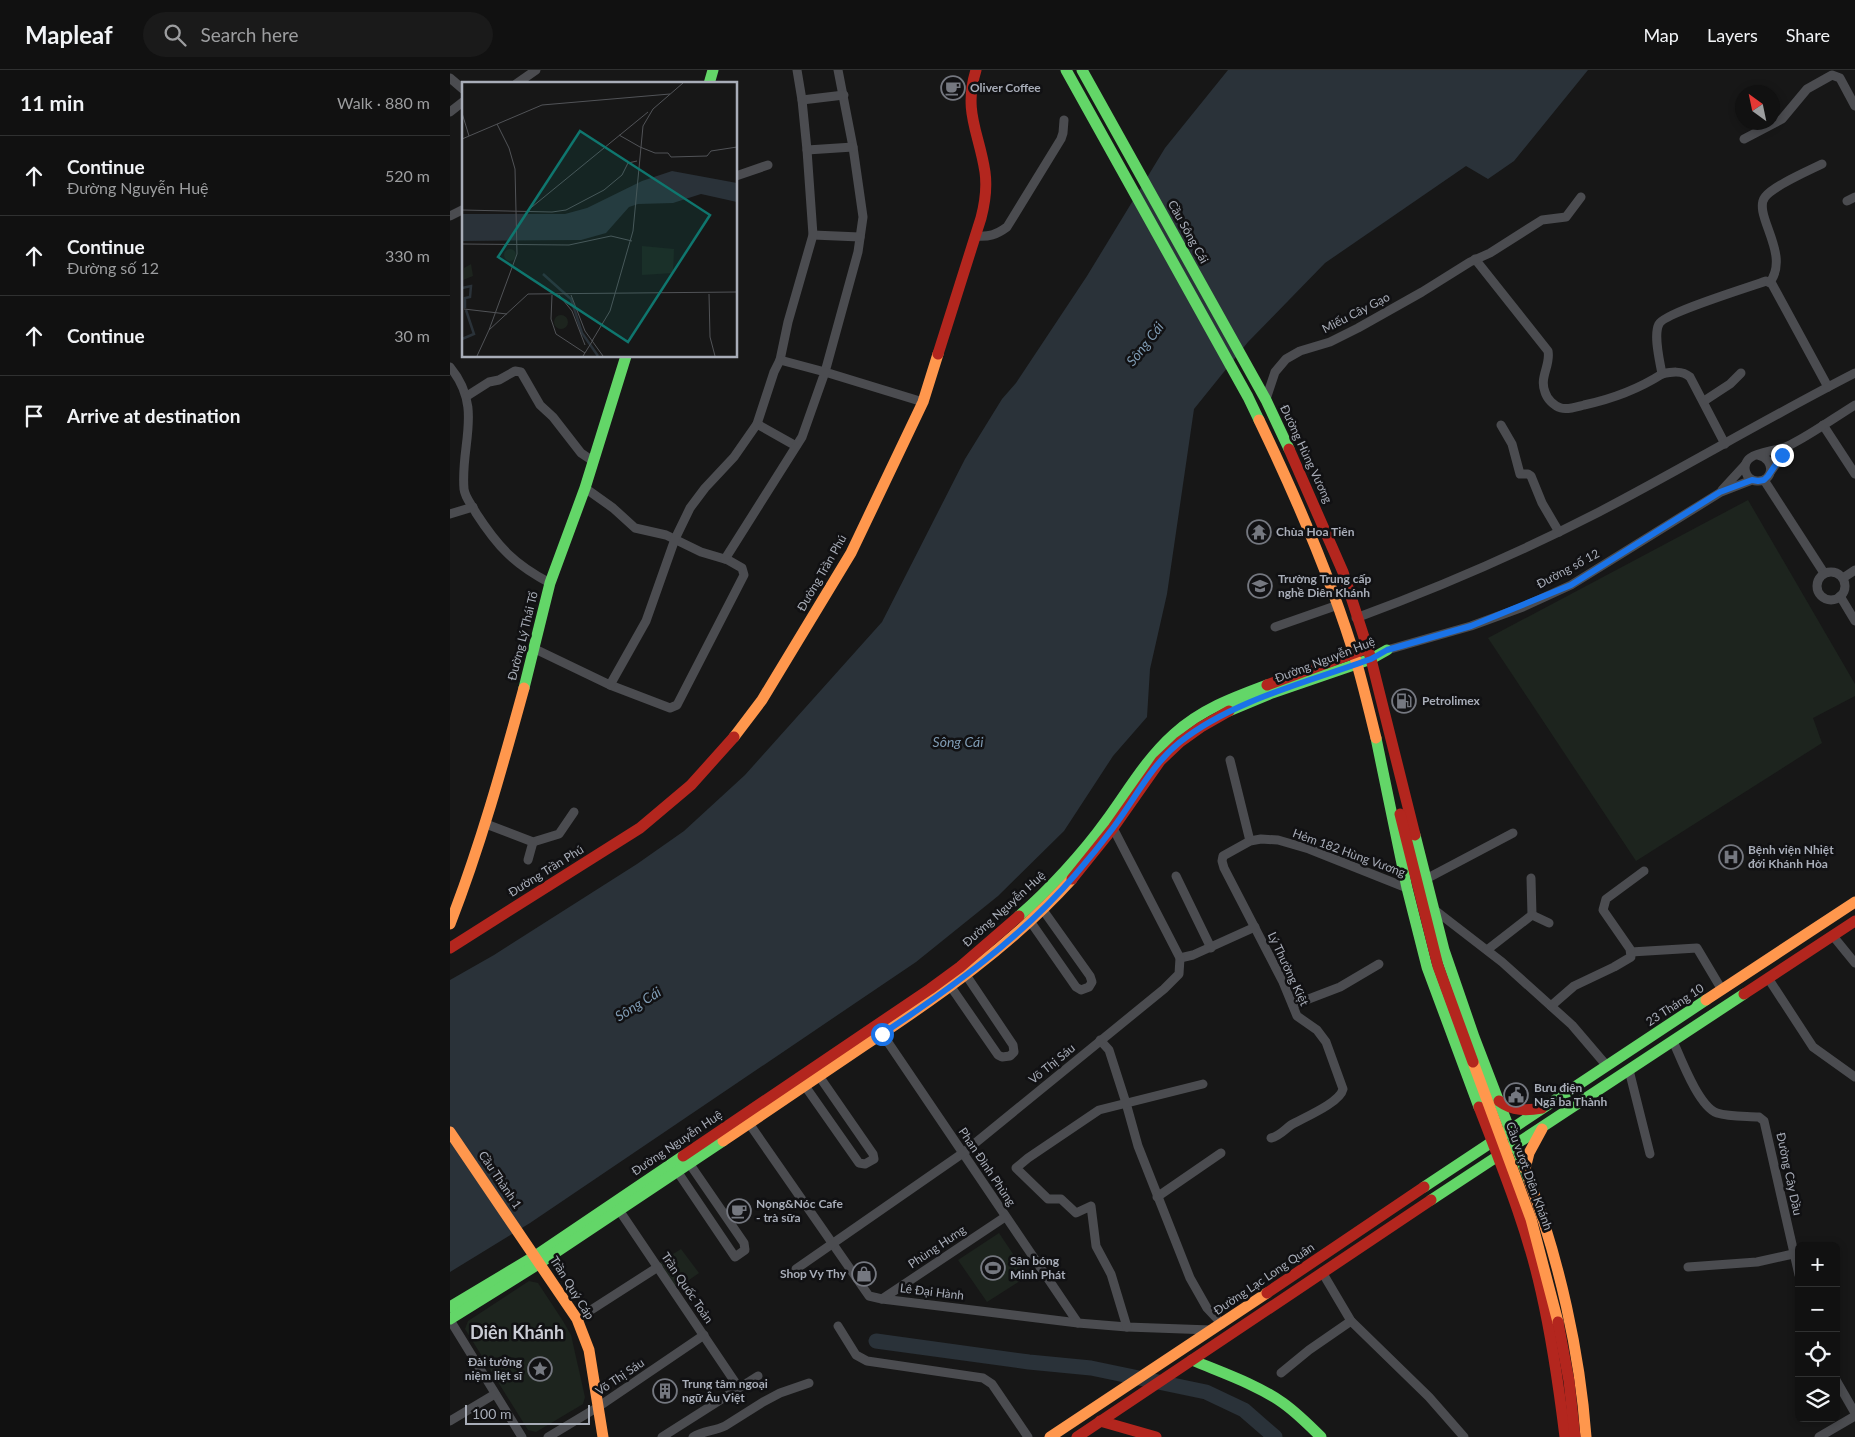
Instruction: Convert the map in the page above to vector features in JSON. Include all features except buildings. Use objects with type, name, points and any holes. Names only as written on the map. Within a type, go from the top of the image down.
[{"type":"main road","name":"Đường Trần Phú","points":[[450,948],[640,828],[691,785],[732,740],[762,700],[849,558],[924,402],[983,210],[986,182],[970,110],[971,85],[976,70]]},
{"type":"main road","points":[[1066,70],[1248,397],[1294,494],[1338,605],[1355,659],[1382,763],[1407,888],[1427,967],[1519,1216],[1541,1289],[1558,1367],[1565,1437]]},
{"type":"main road","name":"Cầu Sông Cái","points":[[1082,70],[1263,395]]},
{"type":"main road","name":"Đường Lý Thái Tổ","points":[[450,924],[470,873],[486,824],[535,649],[550,583],[585,488],[625,358]]},
{"type":"main road","name":"Đường Hùng Vương","points":[[1263,395],[1326,529],[1358,617],[1395,759]]},
{"type":"main road","name":"Đường Nguyễn Huệ","points":[[450,1320],[537,1259],[879,1030],[966,976],[1043,910],[1074,876],[1109,826],[1146,762],[1160,747],[1200,714],[1223,701],[1369,654],[1387,650]]},
{"type":"main road","points":[[1395,759],[1404,785],[1426,879],[1456,987],[1525,1169],[1548,1239],[1564,1297],[1579,1376],[1586,1437]]},
{"type":"main road","name":"Cầu vượt Diên Khánh","points":[[1395,759],[1400,814]]},
{"type":"main road","name":"Cầu vượt Diên Khánh","points":[[1382,763],[1400,814],[1438,966],[1531,1220],[1543,1260],[1562,1338],[1571,1392],[1575,1437]]},
{"type":"main road","name":"Đường Nguyễn Huệ","points":[[616,1206],[689,1163],[746,1119],[805,1086],[879,1030],[960,966],[1030,906],[1109,826]]},
{"type":"main road","name":"23 Tháng 10","points":[[1510,1131],[1855,902]]},
{"type":"main road","points":[[1077,1437],[1322,1272],[1855,921]]},
{"type":"main road","points":[[1499,1101],[1518,1110],[1546,1107]]},
{"type":"main road","points":[[1525,1169],[1531,1148],[1547,1124]]},
{"type":"main road","name":"Đường Lạc Long Quân","points":[[1050,1437],[1510,1131]]},
{"type":"main road","name":"Cầu Thành 1","points":[[450,1132],[527,1244]]},
{"type":"main road","name":"Trần Quý Cáp","points":[[527,1244],[577,1319],[589,1350],[603,1437]]},
{"type":"main road","name":"Đường Nguyễn Huệ","points":[[450,1307],[537,1259]]},
{"type":"main road","points":[[1192,1360],[1256,1387],[1277,1399],[1294,1411],[1321,1437]]},
{"type":"main road","points":[[1100,1421],[1156,1437]]},
{"type":"street","points":[[519,82],[536,70]]},
{"type":"street","points":[[610,685],[646,620],[675,540],[696,498],[727,465],[758,424],[774,372],[780,360],[788,322],[813,235],[807,150],[797,70]]},
{"type":"street","points":[[725,559],[806,430],[825,372],[860,237],[863,217],[853,146],[838,70]]},
{"type":"street","points":[[1744,139],[1782,119],[1807,89],[1828,76],[1838,76],[1853,96],[1855,106]]},
{"type":"street","points":[[450,78],[462,88]]},
{"type":"street","points":[[802,100],[844,95]]},
{"type":"street","points":[[450,112],[462,103]]},
{"type":"street","points":[[976,236],[988,237],[1006,227],[1061,139],[1064,120]]},
{"type":"street","points":[[807,150],[853,146]]},
{"type":"street","points":[[1770,282],[1776,273],[1777,267],[1771,237],[1762,210],[1762,202],[1766,195],[1775,188],[1822,164]]},
{"type":"street","points":[[738,175],[768,165]]},
{"type":"street","name":"Miếu Cây Gạo","points":[[1263,395],[1275,372],[1286,359],[1330,342],[1358,328],[1475,259],[1496,249],[1542,220],[1566,217],[1581,197]]},
{"type":"street","points":[[450,216],[462,210]]},
{"type":"street","points":[[813,235],[860,237]]},
{"type":"street","points":[[1475,259],[1548,351],[1543,386],[1546,396],[1555,406],[1572,408],[1604,401],[1628,393],[1662,374],[1673,372],[1688,374],[1704,401],[1725,444]]},
{"type":"street","points":[[1662,374],[1657,332],[1660,322],[1667,317],[1700,304],[1766,281],[1770,282]]},
{"type":"street","points":[[1770,282],[1828,387]]},
{"type":"street","points":[[780,360],[924,402]]},
{"type":"street","points":[[450,367],[463,386],[467,396],[469,412],[464,474],[466,496],[493,540],[528,571],[550,583]]},
{"type":"street","points":[[467,396],[489,382],[499,380],[515,371],[520,372],[540,405],[554,417],[581,453],[593,461]]},
{"type":"street","points":[[1704,401],[1730,384],[1741,373]]},
{"type":"street","points":[[1344,622],[1484,566],[1559,532],[1855,373]]},
{"type":"street","points":[[1789,446],[1764,480],[1752,480],[1748,476],[1745,471],[1745,465],[1752,456],[1789,446],[1855,405]]},
{"type":"street","points":[[758,424],[796,446]]},
{"type":"street","points":[[1501,425],[1512,444],[1520,474],[1531,476],[1542,503],[1559,532]]},
{"type":"street","points":[[1823,425],[1855,474]]},
{"type":"street","points":[[1758,455],[1768,460],[1771,465],[1771,471]]},
{"type":"street","name":"Đường số 12","points":[[1720,492],[1745,465]]},
{"type":"street","name":"Đường số 12","points":[[1387,650],[1471,626],[1571,585],[1720,492],[1752,480]]},
{"type":"street","points":[[1764,480],[1824,573]]},
{"type":"street","points":[[535,649],[610,685],[670,708],[677,705],[744,574],[742,568],[725,559],[701,552],[666,535],[635,528],[613,508],[585,488]]},
{"type":"street","points":[[450,514],[473,507]]},
{"type":"street","points":[[1843,578],[1855,570]]},
{"type":"street","points":[[1836,572],[1843,578],[1845,588],[1836,599],[1827,599],[1819,594],[1817,590],[1818,580],[1824,573],[1836,572]]},
{"type":"street","points":[[1840,596],[1855,621]]},
{"type":"street","points":[[1275,627],[1338,605]]},
{"type":"street","points":[[1230,760],[1250,841]]},
{"type":"street","points":[[486,824],[533,842],[559,834],[574,812]]},
{"type":"street","points":[[1109,826],[1180,958],[1187,958],[1255,928]]},
{"type":"street","points":[[1426,879],[1513,833]]},
{"type":"street","name":"Hẻm 182 Hùng Vương","points":[[1225,854],[1250,841],[1261,839],[1278,840],[1298,845],[1407,888]]},
{"type":"street","points":[[528,860],[533,842]]},
{"type":"street","name":"Lý Thường Kiệt","points":[[1225,854],[1222,861],[1224,868],[1298,1017],[1314,1027],[1323,1037],[1342,1091],[1334,1101],[1286,1128],[1280,1135],[1271,1138]]},
{"type":"street","points":[[1551,1006],[1574,986],[1631,957],[1631,952],[1603,910],[1606,899],[1644,871]]},
{"type":"street","points":[[1176,876],[1212,948]]},
{"type":"street","points":[[1530,878],[1532,915]]},
{"type":"street","points":[[1030,906],[1043,910],[1090,976],[1092,982],[1089,987],[1082,990],[1076,987],[1030,921],[1030,906]]},
{"type":"street","points":[[1434,909],[1487,950],[1551,1006],[1579,1032],[1607,1066]]},
{"type":"street","points":[[1532,915],[1549,923]]},
{"type":"street","points":[[1487,950],[1532,915]]},
{"type":"street","points":[[1833,936],[1855,964]]},
{"type":"street","points":[[1631,952],[1697,948],[1722,990]]},
{"type":"street","name":"Võ Thị Sáu","points":[[796,1269],[963,1153],[1164,989],[1179,974],[1180,958]]},
{"type":"street","points":[[1293,1005],[1340,987],[1379,964]]},
{"type":"street","points":[[951,987],[998,1054],[1002,1057],[1010,1056],[1014,1052],[1013,1045],[966,976]]},
{"type":"street","points":[[1768,978],[1813,1047],[1855,1077]]},
{"type":"street","name":"Phan Đình Phùng","points":[[879,1030],[1078,1323]]},
{"type":"street","points":[[1100,1040],[1109,1050],[1138,1146],[1190,1278],[1207,1308],[1222,1324]]},
{"type":"street","name":"Đường Cây Dầu","points":[[1673,1042],[1690,1078],[1708,1107],[1719,1114],[1759,1117],[1764,1121],[1795,1261]]},
{"type":"street","points":[[1628,1070],[1650,1154]]},
{"type":"street","points":[[805,1086],[859,1163],[865,1164],[874,1159],[873,1154],[819,1076]]},
{"type":"street","points":[[1127,1327],[1112,1274],[1096,1246],[1091,1206],[1076,1214],[1061,1199],[1048,1199],[1016,1168],[1099,1110],[1203,1084]]},
{"type":"street","name":"Lê Đại Hành","points":[[746,1119],[869,1296],[1078,1323],[1211,1330]]},
{"type":"street","points":[[1157,1197],[1221,1153]]},
{"type":"street","points":[[677,1171],[735,1257],[745,1250],[744,1243],[689,1163]]},
{"type":"street","name":"Trần Quốc Toản","points":[[616,1206],[739,1388]]},
{"type":"street","name":"Phùng Hưng","points":[[882,1299],[1005,1217]]},
{"type":"street","points":[[1688,1267],[1758,1262],[1793,1254]]},
{"type":"street","points":[[577,1319],[658,1267]]},
{"type":"street","points":[[1322,1272],[1351,1321],[1433,1401],[1464,1437]]},
{"type":"street","points":[[450,1320],[522,1437]]},
{"type":"street","points":[[1281,1373],[1309,1350],[1351,1321]]},
{"type":"street","points":[[838,1326],[856,1355],[867,1361],[983,1378],[992,1384],[1028,1437]]},
{"type":"street","name":"Võ Thị Sáu","points":[[548,1437],[598,1407],[704,1335]]},
{"type":"street","points":[[662,1437],[758,1376]]},
{"type":"street","points":[[692,1437],[725,1426],[780,1393],[809,1383]]},
{"type":"street","points":[[1819,1437],[1855,1414],[1840,1387]]},
{"type":"street","points":[[450,1421],[496,1394]]},
{"type":"shaded area","points":[[1748,500],[1855,684],[1855,696],[1813,718],[1822,743],[1636,861],[1488,638]]},
{"type":"shaded area","name":"Sân bóng Minh Phát","points":[[999,1233],[1028,1276],[987,1302],[958,1260]]},
{"type":"shaded area","points":[[681,1249],[699,1273],[676,1289],[659,1263]]},
{"type":"shaded area","points":[[529,1281],[538,1283],[571,1335],[585,1397],[583,1404],[536,1432],[528,1430],[465,1329],[468,1321]]},
{"type":"water","name":"Sông Cái","points":[[1228,70],[1588,70],[1514,161],[1488,179],[1466,166],[1325,263],[1248,342],[1194,409],[1167,594],[1150,669],[1147,717],[1113,756],[1064,831],[998,896],[916,962],[530,1223],[450,1272],[450,980],[494,955],[637,864],[684,831],[745,775],[882,622],[965,459],[1002,399],[1016,383],[1087,276],[1165,148]]},
{"type":"waterway","points":[[876,1341],[1029,1362],[1091,1368],[1206,1392],[1244,1410],[1275,1437]]},
{"type":"traffic: fast","points":[[710,82],[713,70]]},
{"type":"traffic: fast","points":[[1066,70],[1259,420]]},
{"type":"traffic: fast","points":[[1082,70],[1266,400],[1289,449]]},
{"type":"traffic: fast","points":[[524,688],[550,583],[585,488],[625,358]]},
{"type":"traffic: fast","points":[[1229,711],[1272,693],[1371,659],[1387,650]]},
{"type":"traffic: fast","points":[[1019,916],[1054,883],[1076,858],[1097,833],[1146,765],[1174,734],[1207,711],[1267,685]]},
{"type":"traffic: fast","points":[[1376,738],[1407,888],[1427,967],[1479,1107]]},
{"type":"traffic: fast","points":[[1415,835],[1444,950],[1474,1037],[1529,1180]]},
{"type":"traffic: fast","points":[[1431,1200],[1744,994]]},
{"type":"traffic: fast","points":[[1424,1187],[1706,1000]]},
{"type":"traffic: fast","points":[[450,1319],[540,1263],[723,1141]]},
{"type":"traffic: fast","points":[[450,1307],[535,1256],[683,1156]]},
{"type":"traffic: fast","points":[[1192,1360],[1239,1379],[1273,1396],[1293,1411],[1321,1437]]},
{"type":"traffic: slow","points":[[734,737],[762,700],[851,553],[923,402],[938,354]]},
{"type":"traffic: slow","points":[[1259,420],[1287,480],[1325,571],[1357,664],[1376,738]]},
{"type":"traffic: slow","points":[[450,924],[481,837],[524,688]]},
{"type":"traffic: slow","points":[[723,1141],[893,1027],[974,968],[1025,926],[1072,879]]},
{"type":"traffic: slow","points":[[1706,1000],[1855,902]]},
{"type":"traffic: slow","points":[[1473,1062],[1531,1219],[1558,1322]]},
{"type":"traffic: slow","points":[[1525,1169],[1529,1153],[1542,1129]]},
{"type":"traffic: slow","points":[[450,1132],[577,1319],[589,1350],[603,1437]]},
{"type":"traffic: slow","points":[[1529,1180],[1559,1274],[1579,1373],[1586,1437]]},
{"type":"traffic: slow","points":[[1050,1437],[1267,1293]]},
{"type":"traffic: jam","points":[[938,354],[985,201],[985,172],[973,122],[971,98],[976,70]]},
{"type":"traffic: jam","points":[[1289,449],[1343,572],[1371,659],[1415,835]]},
{"type":"traffic: jam","points":[[1267,685],[1362,650]]},
{"type":"traffic: jam","points":[[1072,879],[1113,828],[1160,761],[1180,742],[1229,711]]},
{"type":"traffic: jam","points":[[450,948],[640,828],[691,785],[734,737]]},
{"type":"traffic: jam","points":[[1400,814],[1438,966],[1473,1062]]},
{"type":"traffic: jam","points":[[683,1156],[930,989],[960,967],[1019,916]]},
{"type":"traffic: jam","points":[[1744,994],[1855,921]]},
{"type":"traffic: jam","points":[[1499,1101],[1509,1107],[1520,1109],[1542,1108]]},
{"type":"traffic: jam","points":[[1479,1107],[1513,1198],[1535,1267],[1552,1345],[1565,1437]]},
{"type":"traffic: jam","points":[[1267,1293],[1424,1187]]},
{"type":"traffic: jam","points":[[1077,1437],[1431,1200]]},
{"type":"traffic: jam","points":[[1558,1322],[1569,1381],[1575,1437]]},
{"type":"traffic: jam","points":[[1100,1421],[1156,1437]]},
{"type":"place","name":"Oliver Coffee","points":[[953,88]]},
{"type":"place","name":"Chùa Hoa Tiên","points":[[1259,532]]},
{"type":"place","name":"Trường Trung cấp nghề Diên Khánh","points":[[1260,586]]},
{"type":"place","name":"Petrolimex","points":[[1404,701]]},
{"type":"place","name":"Bệnh viện Nhiệt đới Khánh Hòa","points":[[1731,857]]},
{"type":"place","name":"Bưu điện Ngã ba Thành","points":[[1516,1095]]},
{"type":"place","name":"Nọng&Nóc Cafe - trà sữa","points":[[739,1211]]},
{"type":"place","name":"Sân bóng Minh Phát","points":[[993,1268]]},
{"type":"place","name":"Shop Vy Thy","points":[[864,1274]]},
{"type":"place","name":"Đài tưởng niệm liệt sĩ","points":[[540,1369]]},
{"type":"place","name":"Trung tâm ngoại ngữ Âu Việt","points":[[665,1391]]},
{"type":"district","name":"Diên Khánh","points":[[517,1333]]},
{"type":"route","points":[[882,1034],[966,976],[1043,910],[1074,876],[1113,828],[1154,768],[1167,753],[1205,724],[1255,700],[1371,659],[1387,650],[1471,626],[1571,585],[1651,537],[1720,492],[1752,480],[1764,480],[1782,455]]}]
